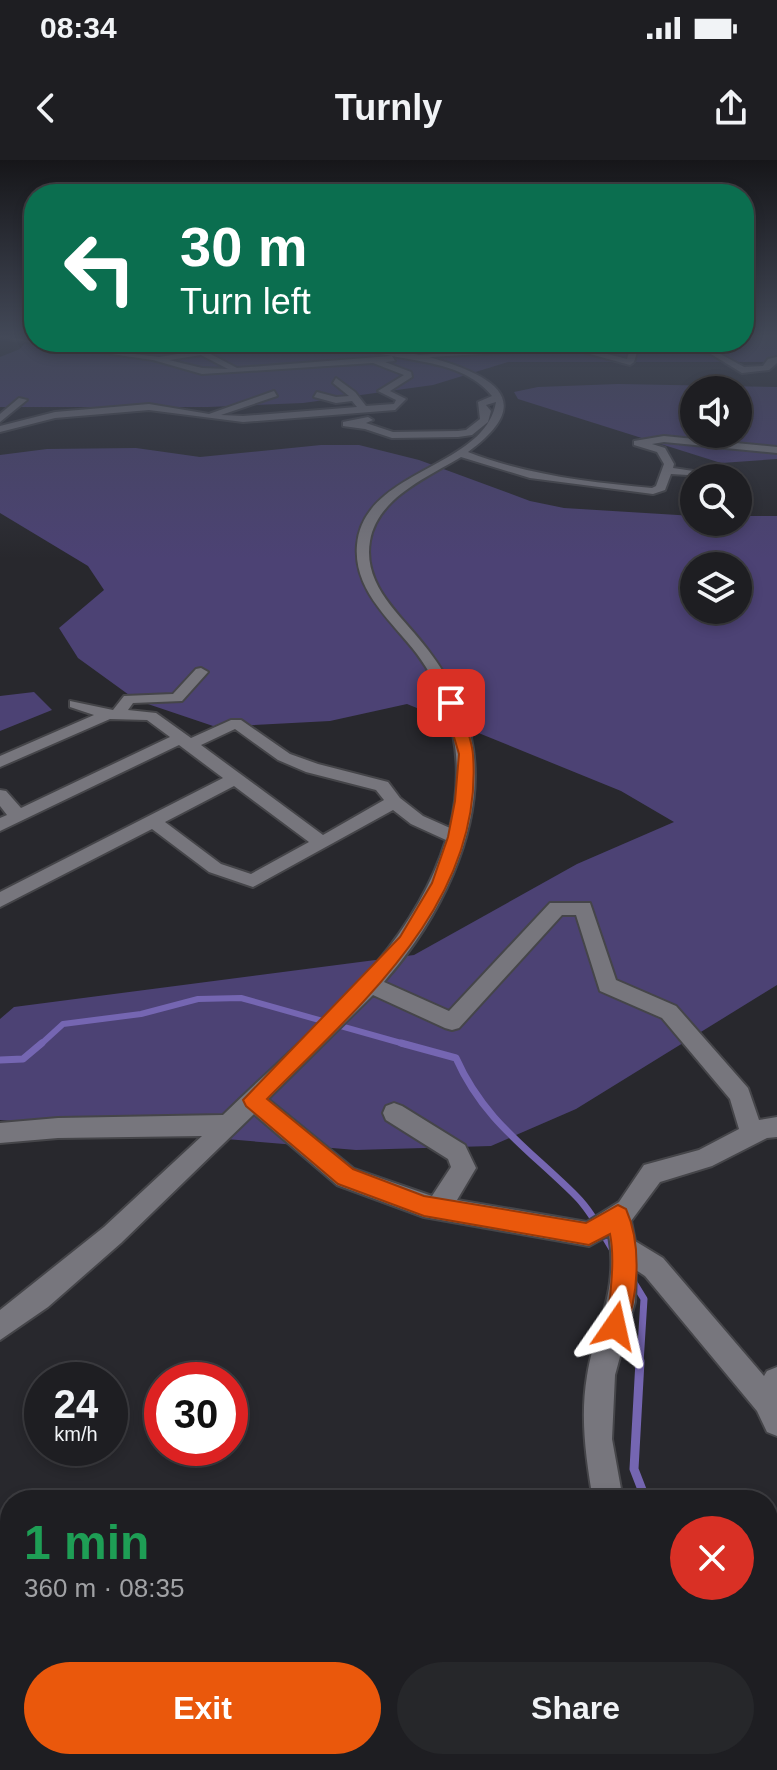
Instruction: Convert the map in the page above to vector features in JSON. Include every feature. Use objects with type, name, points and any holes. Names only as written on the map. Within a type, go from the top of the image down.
[{"type":"street","points":[[0,429],[75,413],[123,409]]},
{"type":"street","points":[[161,409],[205,417],[243,419],[323,415],[362,409]]},
{"type":"street","points":[[205,417],[229,409]]},
{"type":"street","points":[[280,416],[283,409]]},
{"type":"street","points":[[393,409],[386,417],[346,424],[366,426],[392,435],[469,433],[485,420],[485,409]]},
{"type":"street","points":[[0,1327],[103,1243],[291,1062],[406,941],[440,883],[456,837],[463,801],[466,754],[458,720],[444,685],[422,652],[374,593],[363,566],[362,547],[373,519],[394,494],[491,433],[503,409]]},
{"type":"street","points":[[75,413],[92,423]]},
{"type":"street","points":[[461,453],[495,468],[601,486],[653,491],[661,488],[669,464],[661,450],[638,443],[664,439],[777,450]]},
{"type":"street","points":[[667,470],[680,472]]},
{"type":"street","points":[[0,762],[113,714],[129,699],[177,698],[201,672]]},
{"type":"street","points":[[75,704],[113,714],[151,716],[322,843]]},
{"type":"street","points":[[0,825],[187,741],[236,723],[284,757],[312,768],[382,786],[394,802],[417,820],[456,837]]},
{"type":"street","points":[[0,900],[234,779]]},
{"type":"street","points":[[0,795],[18,816]]},
{"type":"street","points":[[153,821],[215,868],[253,881],[394,802]]},
{"type":"street","points":[[366,986],[452,1022],[557,908],[583,908],[607,985],[669,1012],[740,1095],[752,1134]]},
{"type":"street","points":[[253,1100],[346,1177],[438,1209],[589,1234],[628,1210],[652,1173],[704,1159],[764,1128],[777,1127]]},
{"type":"street","points":[[394,1113],[457,1152],[464,1168],[438,1209]]},
{"type":"street","points":[[0,1133],[58,1128],[228,1125]]},
{"type":"street","points":[[606,1490],[597,1439],[601,1375],[622,1291],[624,1250],[615,1218]]},
{"type":"street","points":[[624,1250],[654,1267],[774,1401]]},
{"type":"shaded area","points":[[550,409],[680,409],[680,448],[752,448],[752,409],[777,409],[777,459],[721,463]]},
{"type":"shaded area","points":[[321,445],[359,445],[419,460],[530,501],[564,508],[680,515],[680,536],[752,536],[752,516],[777,516],[777,985],[576,1109],[491,1146],[356,1150],[0,1120],[0,1019],[14,1007],[414,955],[577,864],[674,822],[621,791],[407,704],[330,721],[216,727],[136,700],[78,658],[59,628],[104,590],[88,566],[0,513],[0,455],[47,449],[136,448],[200,457]]},
{"type":"shaded area","points":[[34,692],[52,710],[0,731],[0,696]]},
{"type":"waterway","points":[[40,1045],[63,1024],[141,1014],[198,999],[241,998],[408,1045]]},
{"type":"waterway","points":[[0,1060],[23,1059],[42,1043]]},
{"type":"waterway","points":[[401,1043],[456,1058],[480,1100],[509,1133],[582,1202],[614,1252]]},
{"type":"waterway","points":[[633,1281],[644,1299],[640,1363]]},
{"type":"waterway","points":[[640,1361],[634,1469],[642,1490]]},
{"type":"route","points":[[451,703],[466,754],[463,801],[456,837],[440,883],[406,941],[364,989],[253,1100],[346,1177],[424,1206],[589,1234],[618,1216],[624,1248],[622,1302],[615,1326]]}]
